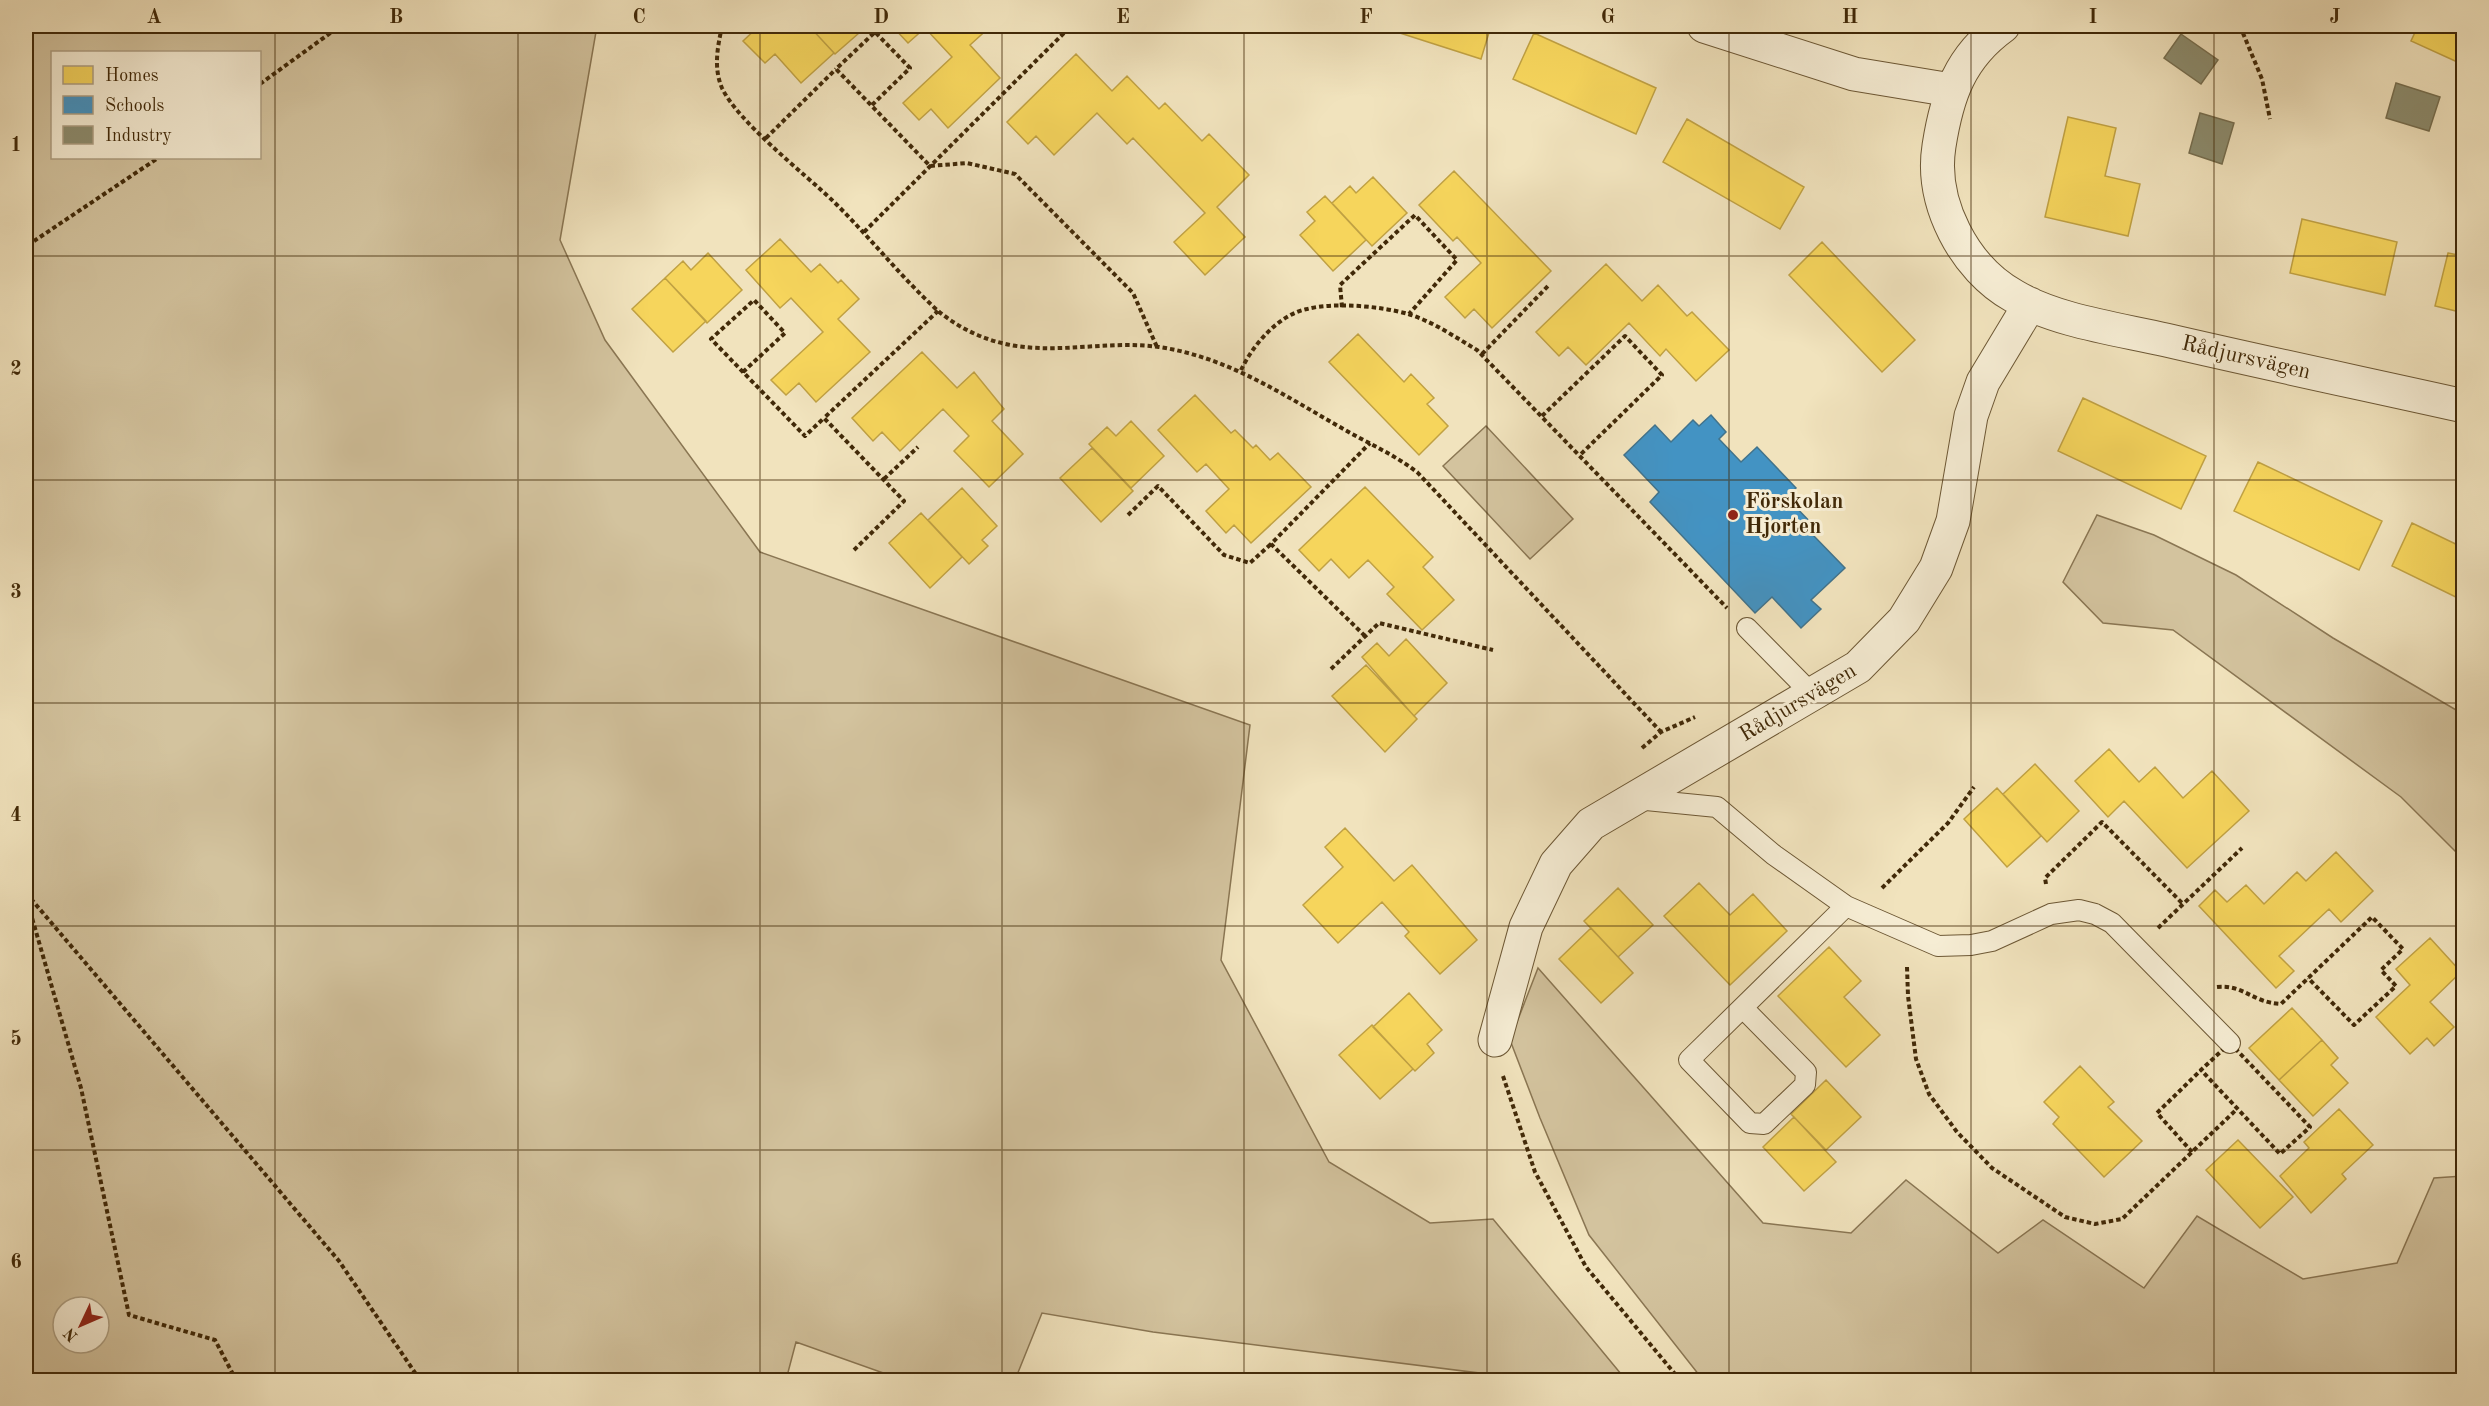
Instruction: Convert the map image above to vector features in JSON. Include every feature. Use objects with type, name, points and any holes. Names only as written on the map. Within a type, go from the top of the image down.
[{"type":"street","points":[[1704,26],[1854,74],[1952,90]]},
{"type":"street","name":"Rådjursvägen","points":[[2003,26],[1973,54],[1952,90],[1945,109],[1938,155],[1946,212],[1953,231],[1977,266],[2013,296],[2030,304],[2092,324],[2463,406]]},
{"type":"street","name":"Rådjursvägen","points":[[1495,1040],[1526,927],[1556,864],[1591,824],[1813,695],[1867,661],[1904,620],[1933,574],[1953,521],[1971,416],[1983,382],[2030,304]]},
{"type":"lane","points":[[1747,628],[1813,695]]},
{"type":"lane","points":[[1633,799],[1717,807],[1774,855],[1852,909],[1938,946],[1971,945],[1992,941],[2051,914],[2079,910],[2095,914],[2112,923],[2138,947],[2230,1043]]},
{"type":"lane","points":[[1743,1008],[1806,1072],[1805,1085],[1764,1124],[1750,1123],[1689,1060],[1743,1008],[1852,909]]},
{"type":"path","points":[[261,83],[340,26]]},
{"type":"path","points":[[722,26],[716,58],[722,87],[742,115],[864,232],[938,311],[962,327],[988,339],[1042,350],[1157,347],[1197,355],[1241,370],[1370,443],[1392,453],[1418,473],[1661,732]]},
{"type":"path","points":[[864,232],[1071,26]]},
{"type":"path","points":[[2240,26],[2262,79],[2270,119]]},
{"type":"path","points":[[766,138],[875,32],[910,68],[872,105]]},
{"type":"path","points":[[836,69],[930,166],[967,164],[1015,174],[1133,293],[1157,347]]},
{"type":"path","points":[[26,254],[34,242],[157,159]]},
{"type":"path","points":[[1342,307],[1340,285],[1415,215],[1456,260],[1409,314]]},
{"type":"path","points":[[1482,354],[1549,285]]},
{"type":"path","points":[[743,372],[785,333],[754,300],[711,339],[805,436],[938,311]]},
{"type":"path","points":[[1241,370],[1250,351],[1279,324],[1306,309],[1370,306],[1409,314],[1442,330],[1482,354],[1747,628]]},
{"type":"path","points":[[1542,416],[1625,336],[1662,375],[1580,455]]},
{"type":"path","points":[[824,418],[904,501],[854,550]]},
{"type":"path","points":[[1128,516],[1158,486],[1224,555],[1250,563],[1370,443]]},
{"type":"path","points":[[884,479],[918,447]]},
{"type":"path","points":[[1271,544],[1365,636]]},
{"type":"path","points":[[1331,669],[1379,623],[1493,650]]},
{"type":"path","points":[[1852,909],[1948,824],[1974,787]]},
{"type":"path","points":[[2051,914],[2045,878],[2102,822],[2183,904]]},
{"type":"path","points":[[2138,947],[2242,848]]},
{"type":"path","points":[[26,895],[81,1088],[129,1315],[215,1340],[236,1380]]},
{"type":"path","points":[[26,895],[339,1261],[420,1380]]},
{"type":"path","points":[[2180,992],[2231,986],[2265,1003],[2281,1004],[2308,978],[2372,917],[2403,949],[2381,970],[2396,986],[2354,1025],[2308,978]]},
{"type":"path","points":[[1908,934],[1908,996],[1916,1059],[1929,1094],[1957,1132],[1992,1168],[2065,1217],[2095,1224],[2122,1219],[2237,1109]]},
{"type":"path","points":[[2192,1152],[2157,1113],[2201,1070],[2230,1043],[2310,1127],[2280,1154],[2201,1070]]},
{"type":"shaded area","points":[[26,26],[597,26],[560,240],[605,340],[760,552],[1250,725],[1221,960],[1329,1162],[1430,1223],[1493,1219],[1626,1380],[1535,1380],[1153,1332],[1042,1313],[1015,1380],[903,1380],[796,1342],[786,1380],[26,1380]]},
{"type":"shaded area","points":[[1486,426],[1573,519],[1530,559],[1443,466]]},
{"type":"shaded area","points":[[2097,515],[2154,535],[2236,575],[2333,638],[2463,714],[2463,859],[2401,797],[2173,630],[2103,623],[2063,582]]},
{"type":"shaded area","points":[[1538,968],[1763,1223],[1851,1233],[1906,1180],[1998,1253],[2043,1220],[2144,1288],[2197,1216],[2303,1279],[2397,1263],[2434,1178],[2463,1176],[2463,1380],[1939,1380],[1921,1374],[1915,1380],[1703,1380],[1589,1235],[1540,1118],[1510,1040]]},
{"type":"building: Homes","points":[[759,26],[809,26],[834,53],[801,83],[775,54],[765,63],[743,41]]},
{"type":"building: Homes","points":[[809,26],[867,26],[835,54]]},
{"type":"building: Homes","points":[[892,26],[991,26],[970,45],[1000,78],[948,128],[931,109],[919,120],[903,103],[952,57],[925,28],[908,43]]},
{"type":"building: Homes","points":[[1378,26],[1491,26],[1481,59]]},
{"type":"building: Homes","points":[[2418,26],[2464,26],[2464,65],[2411,41]]},
{"type":"building: Homes","points":[[1534,33],[1656,88],[1636,134],[1513,79]]},
{"type":"building: Homes","points":[[1076,54],[1112,91],[1127,76],[1159,109],[1165,103],[1202,141],[1209,134],[1249,175],[1217,207],[1245,237],[1205,275],[1174,242],[1205,213],[1133,138],[1127,144],[1097,113],[1054,155],[1036,136],[1028,144],[1007,122]]},
{"type":"building: Homes","points":[[2068,117],[2116,128],[2105,176],[2140,184],[2128,236],[2045,217]]},
{"type":"building: Homes","points":[[1687,119],[1804,187],[1780,229],[1663,162]]},
{"type":"building: Homes","points":[[1454,171],[1551,271],[1492,328],[1474,309],[1465,318],[1445,297],[1481,263],[1457,237],[1453,241],[1419,205]]},
{"type":"building: Homes","points":[[1373,177],[1407,213],[1372,246],[1332,203],[1350,186],[1356,193]]},
{"type":"building: Homes","points":[[1325,196],[1366,240],[1333,271],[1300,235],[1315,221],[1307,212]]},
{"type":"building: Homes","points":[[2302,219],[2397,242],[2385,295],[2290,273]]},
{"type":"building: Homes","points":[[780,239],[811,272],[820,264],[838,283],[841,280],[859,299],[838,319],[870,352],[816,402],[799,383],[786,395],[771,380],[823,332],[791,298],[780,308],[746,270]]},
{"type":"building: Homes","points":[[1822,242],[1915,340],[1882,372],[1789,275]]},
{"type":"building: Homes","points":[[708,253],[742,290],[707,323],[665,278],[683,261],[691,270]]},
{"type":"building: Homes","points":[[2448,253],[2464,256],[2464,313],[2435,306]]},
{"type":"building: Homes","points":[[1606,264],[1642,301],[1658,285],[1687,316],[1692,312],[1729,350],[1696,381],[1666,349],[1660,356],[1629,323],[1586,365],[1568,347],[1559,356],[1536,332]]},
{"type":"building: Homes","points":[[665,278],[706,321],[673,352],[632,309]]},
{"type":"building: Homes","points":[[1358,334],[1404,382],[1411,374],[1434,398],[1427,404],[1448,426],[1419,455],[1329,362]]},
{"type":"building: Homes","points":[[922,352],[957,388],[974,372],[1004,409],[992,421],[1023,454],[989,487],[954,451],[969,436],[943,409],[900,451],[882,432],[873,441],[852,418]]},
{"type":"building: Homes","points":[[1195,395],[1231,433],[1235,430],[1253,448],[1256,445],[1270,460],[1278,453],[1311,487],[1251,543],[1234,525],[1226,533],[1206,511],[1229,489],[1206,464],[1197,472],[1158,430]]},
{"type":"building: Homes","points":[[2083,398],[2206,456],[2181,509],[2058,451]]},
{"type":"building: Homes","points":[[1131,421],[1164,456],[1131,488],[1089,444],[1107,427],[1116,436]]},
{"type":"building: Homes","points":[[1092,448],[1133,491],[1101,522],[1060,478]]},
{"type":"building: Homes","points":[[2258,462],[2382,521],[2359,570],[2234,511]]},
{"type":"building: Homes","points":[[1365,487],[1433,557],[1423,567],[1454,600],[1422,630],[1387,594],[1394,587],[1368,560],[1349,578],[1331,559],[1319,571],[1299,550]]},
{"type":"building: Homes","points":[[962,488],[997,526],[982,540],[988,546],[969,564],[928,520]]},
{"type":"building: Homes","points":[[921,513],[962,557],[930,588],[889,543]]},
{"type":"building: Homes","points":[[2412,523],[2464,548],[2464,601],[2392,566]]},
{"type":"building: Homes","points":[[1406,639],[1447,683],[1414,716],[1362,657],[1377,643],[1389,656]]},
{"type":"building: Homes","points":[[1366,665],[1417,719],[1385,752],[1332,696]]},
{"type":"building: Homes","points":[[2109,749],[2139,782],[2155,767],[2183,798],[2212,771],[2249,811],[2187,868],[2124,801],[2108,817],[2075,781]]},
{"type":"building: Homes","points":[[2035,764],[2079,811],[2047,842],[2003,794]]},
{"type":"building: Homes","points":[[1997,788],[2041,836],[2007,867],[1964,819]]},
{"type":"building: Homes","points":[[1345,828],[1394,881],[1412,865],[1477,940],[1440,974],[1405,936],[1409,932],[1382,902],[1338,943],[1303,905],[1343,867],[1325,847]]},
{"type":"building: Homes","points":[[2336,852],[2373,891],[2341,922],[2329,909],[2279,956],[2294,971],[2276,988],[2199,906],[2215,890],[2227,902],[2246,885],[2264,904],[2297,872],[2306,881]]},
{"type":"building: Homes","points":[[1699,883],[1730,915],[1753,894],[1787,931],[1730,985],[1664,916]]},
{"type":"building: Homes","points":[[1618,888],[1653,925],[1618,957],[1584,921]]},
{"type":"building: Homes","points":[[1591,928],[1633,973],[1601,1003],[1559,959]]},
{"type":"building: Homes","points":[[2430,938],[2461,972],[2430,1002],[2454,1027],[2434,1046],[2427,1038],[2410,1054],[2376,1017],[2410,985],[2396,969]]},
{"type":"building: Homes","points":[[1829,947],[1861,981],[1844,997],[1880,1035],[1846,1067],[1778,996]]},
{"type":"building: Homes","points":[[1409,993],[1442,1030],[1427,1044],[1434,1053],[1415,1071],[1373,1027]]},
{"type":"building: Homes","points":[[2292,1008],[2322,1040],[2279,1080],[2249,1048]]},
{"type":"building: Homes","points":[[1372,1025],[1413,1069],[1380,1099],[1339,1055]]},
{"type":"building: Homes","points":[[2322,1040],[2338,1058],[2331,1065],[2348,1083],[2313,1116],[2279,1080]]},
{"type":"building: Homes","points":[[2080,1066],[2114,1102],[2108,1107],[2142,1141],[2104,1177],[2053,1124],[2059,1117],[2044,1102]]},
{"type":"building: Homes","points":[[1826,1080],[1861,1117],[1826,1150],[1791,1114]]},
{"type":"building: Homes","points":[[2339,1109],[2373,1145],[2342,1174],[2346,1179],[2311,1213],[2280,1176],[2309,1148],[2304,1142]]},
{"type":"building: Homes","points":[[1794,1117],[1836,1162],[1804,1191],[1763,1147]]},
{"type":"building: Homes","points":[[2238,1140],[2293,1197],[2260,1228],[2206,1170]]},
{"type":"building: Schools","name":"Förskolan Hjorten","points":[[1711,415],[1726,432],[1719,439],[1741,462],[1757,447],[1796,488],[1786,497],[1817,529],[1812,534],[1845,568],[1811,600],[1821,609],[1801,628],[1772,597],[1755,613],[1650,502],[1659,492],[1624,455],[1655,425],[1671,442],[1693,420],[1699,426]]},
{"type":"building: Industry","points":[[2181,34],[2218,60],[2201,84],[2164,58]]},
{"type":"building: Industry","points":[[2396,83],[2440,97],[2429,131],[2386,118]]},
{"type":"building: Industry","points":[[2200,113],[2234,123],[2222,164],[2189,153]]},
{"type":"place","name":"Förskolan Hjorten","points":[[1733,515]]}]
